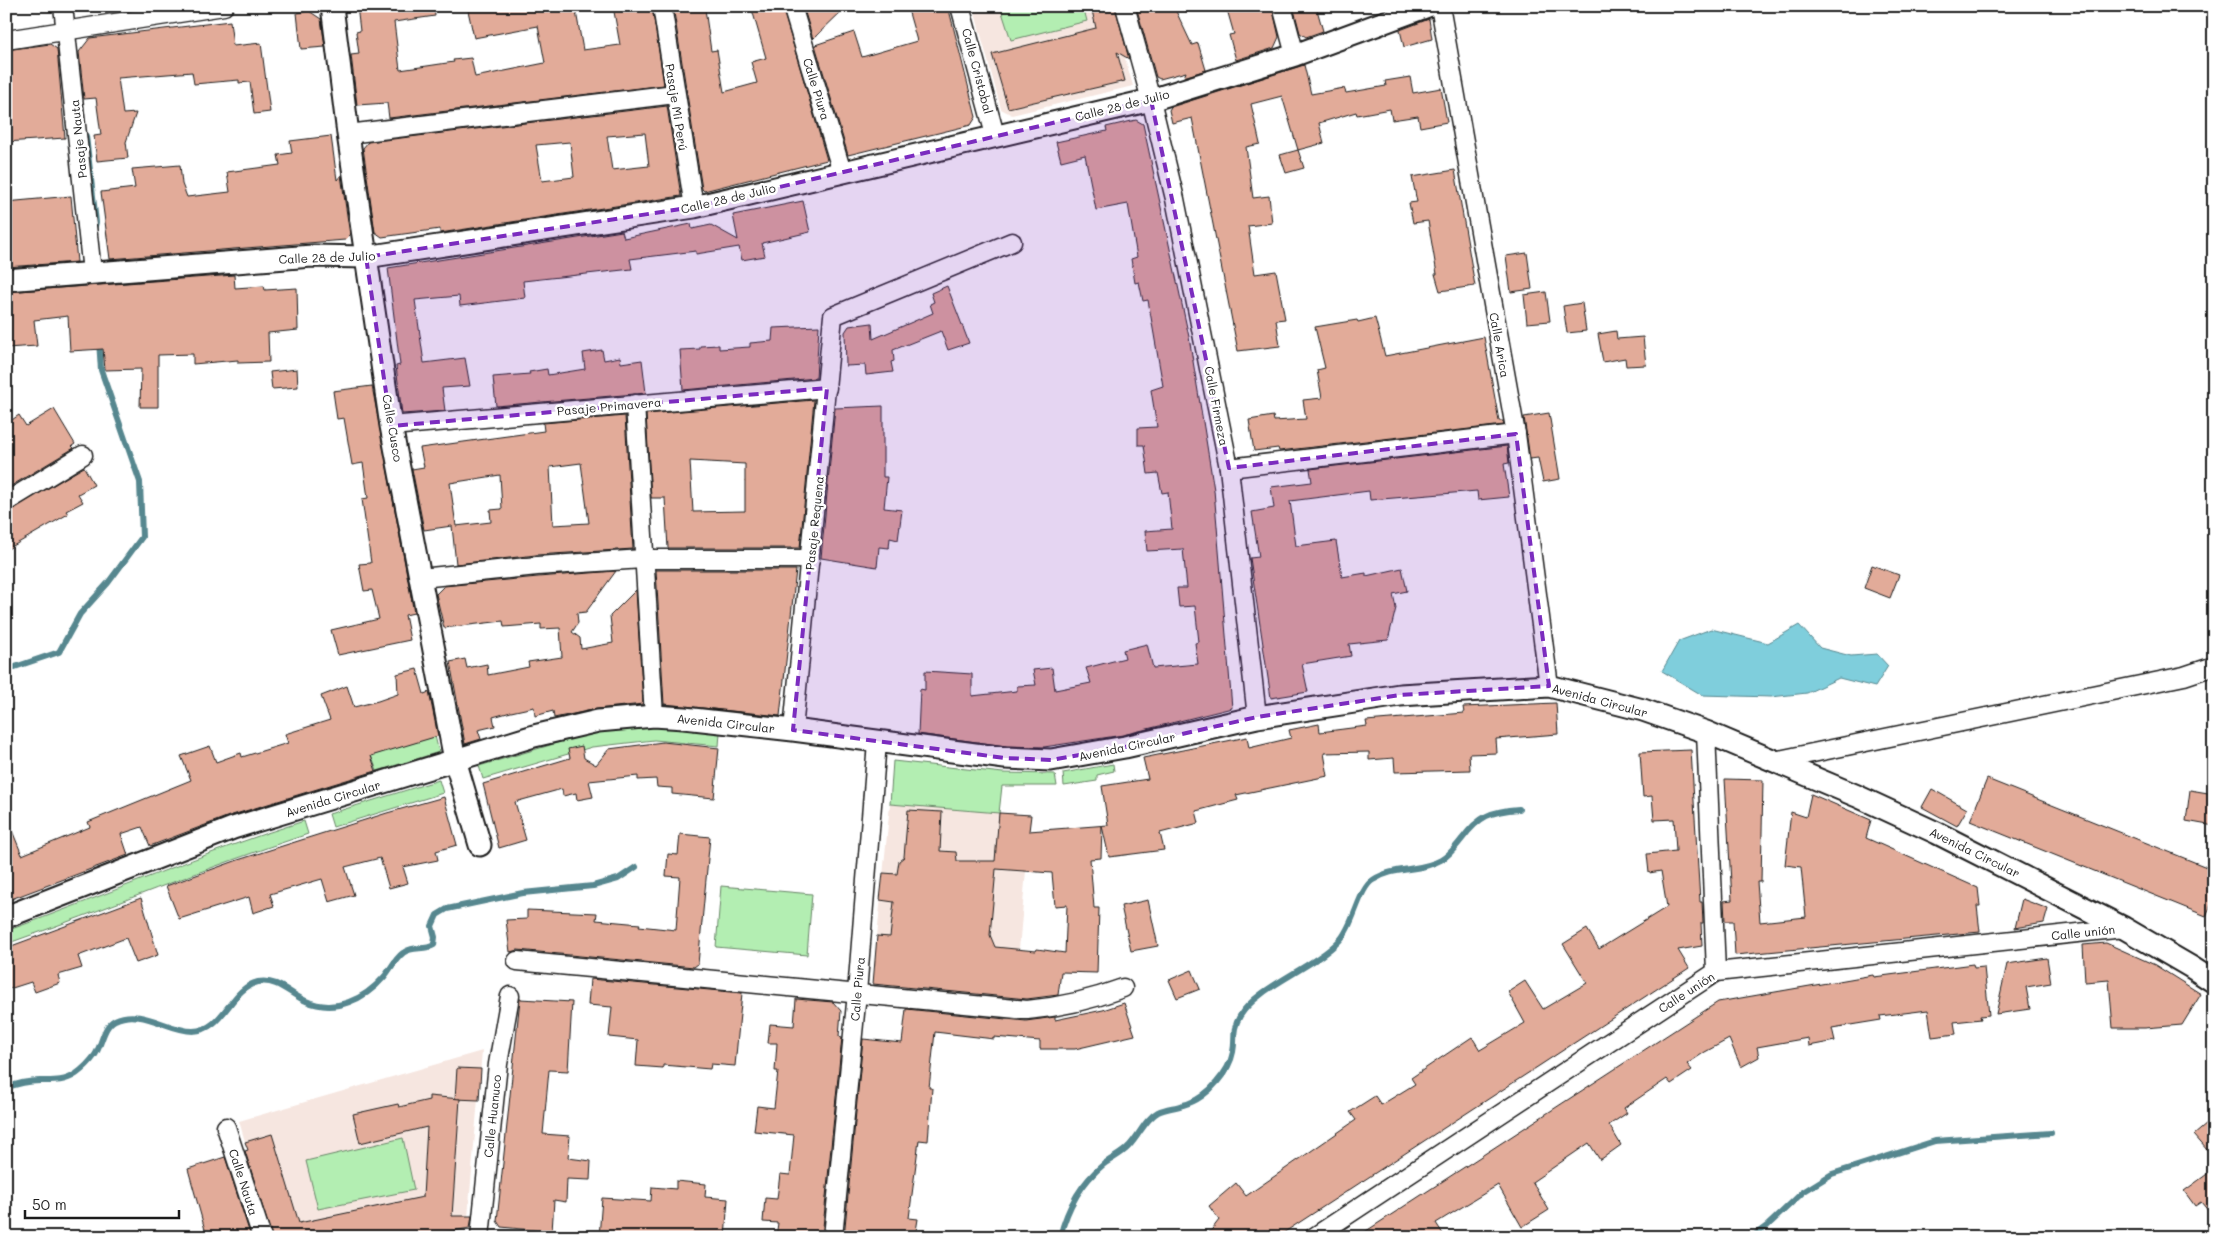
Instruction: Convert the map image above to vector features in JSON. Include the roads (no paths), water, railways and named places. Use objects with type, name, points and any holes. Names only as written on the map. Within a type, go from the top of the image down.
[{"type":"street","name":"Pasaje Nauta","points":[[63,6],[92,272]]},
{"type":"street","points":[[6,40],[224,6]]},
{"type":"street","name":"Calle Cusco","points":[[332,6],[348,134],[391,426],[455,760],[480,846]]},
{"type":"street","name":"Pasaje Mi Perú","points":[[662,6],[694,207]]},
{"type":"street","name":"Calle Piura","points":[[792,6],[842,172]]},
{"type":"street","name":"Calle Cristobal","points":[[960,6],[995,135]]},
{"type":"street","name":"Calle Firmeza","points":[[1125,6],[1151,100],[1175,199],[1229,468],[1257,717]]},
{"type":"street","points":[[1282,6],[1294,55]]},
{"type":"street","name":"Calle 28 de Julio","points":[[6,280],[312,256],[366,257],[694,207],[1151,100],[1294,55],[1428,6]]},
{"type":"street","name":"Calle Arica","points":[[1440,6],[1516,434],[1549,686]]},
{"type":"street","points":[[348,134],[675,94]]},
{"type":"street","name":"Pasaje Requena","points":[[793,730],[833,316],[1012,242]]},
{"type":"street","name":"Pasaje Primavera","points":[[391,426],[826,388]]},
{"type":"street","points":[[634,404],[654,716]]},
{"type":"street","points":[[1229,468],[1516,434]]},
{"type":"street","points":[[6,502],[83,455]]},
{"type":"street","points":[[421,578],[537,566],[643,559],[810,559]]},
{"type":"street","points":[[1774,760],[2184,676],[2214,666]]},
{"type":"street","name":"Avenida Circular","points":[[6,917],[232,828],[574,726],[628,717],[654,716],[793,730],[1005,758],[1051,760],[1125,747],[1257,717],[1400,695],[1549,686],[1643,710],[1706,732],[1774,760],[1937,833],[2124,928],[2214,982]]},
{"type":"street","points":[[1706,732],[1716,972]]},
{"type":"street","name":"Calle Piura","points":[[833,1237],[857,993],[877,742]]},
{"type":"street","name":"Calle unión","points":[[1314,1237],[1716,972],[2124,928]]},
{"type":"street","points":[[517,962],[1027,1010],[1058,1008],[1092,1000],[1123,988]]},
{"type":"street","name":"Calle Huanuco","points":[[480,1237],[498,1064],[510,996]]},
{"type":"street","name":"Calle Nauta","points":[[226,1127],[262,1237]]},
{"type":"water","points":[[1799,625],[1820,648],[1851,656],[1877,654],[1888,666],[1875,687],[1839,678],[1807,693],[1771,697],[1702,695],[1662,671],[1679,641],[1711,629],[1768,643]]},
{"type":"waterway","points":[[86,136],[96,222],[94,230]]},
{"type":"waterway","points":[[6,670],[59,652],[80,614],[108,583],[142,537],[140,482],[101,370],[99,341]]},
{"type":"waterway","points":[[1060,1237],[1071,1206],[1088,1179],[1104,1164],[1126,1149],[1153,1115],[1193,1102],[1214,1086],[1225,1072],[1231,1060],[1234,1034],[1240,1016],[1259,996],[1315,960],[1339,941],[1349,926],[1368,884],[1390,873],[1433,864],[1450,853],[1468,831],[1486,816],[1501,811],[1519,809]]},
{"type":"waterway","points":[[6,1088],[27,1082],[54,1081],[72,1077],[95,1055],[105,1031],[111,1023],[125,1017],[145,1018],[184,1030],[204,1029],[220,1017],[240,992],[258,982],[271,982],[317,1005],[328,1006],[349,1002],[359,998],[376,985],[403,953],[411,949],[426,948],[434,945],[435,937],[432,926],[437,915],[447,909],[523,893],[593,886],[618,879],[636,867]]},
{"type":"waterway","points":[[1752,1237],[1767,1226],[1803,1192],[1832,1174],[1935,1141],[2051,1133]]}]
